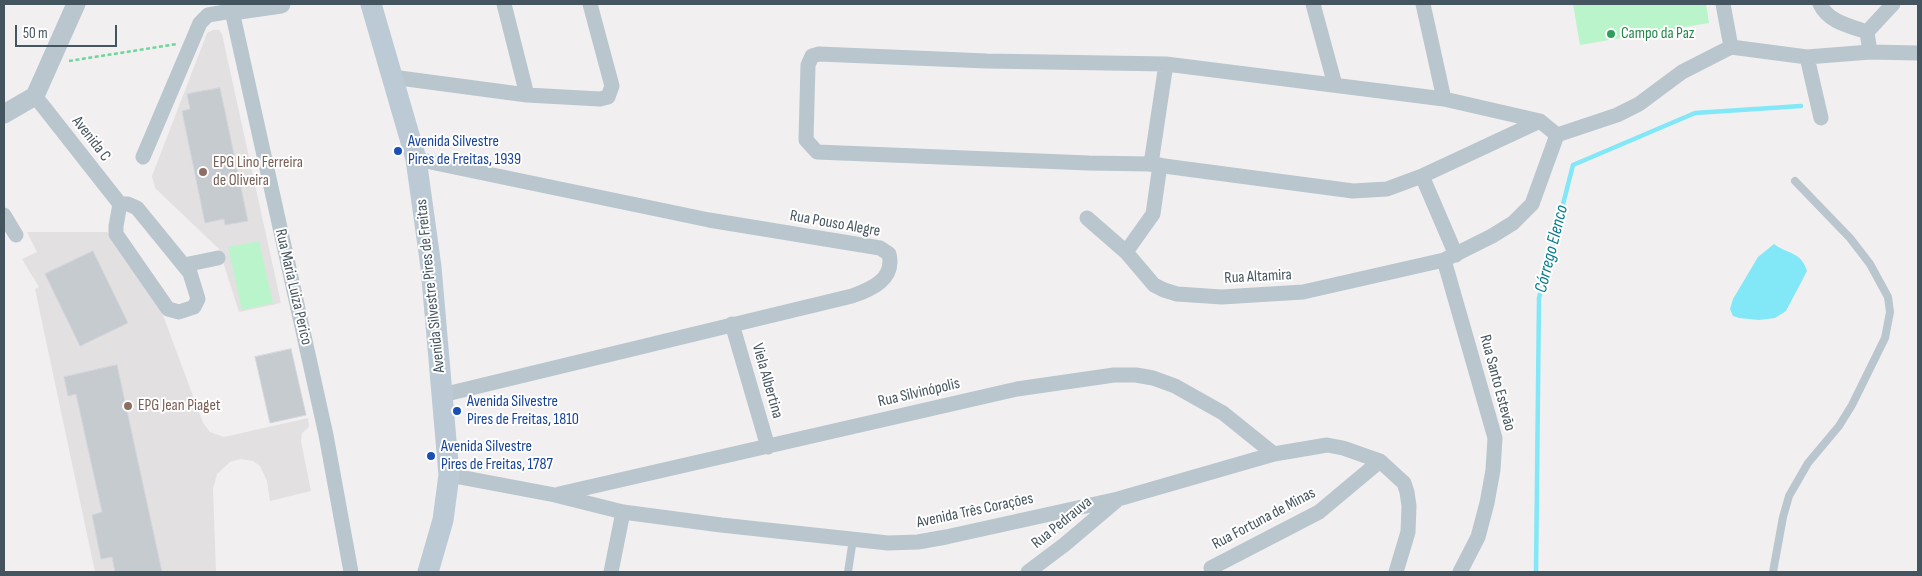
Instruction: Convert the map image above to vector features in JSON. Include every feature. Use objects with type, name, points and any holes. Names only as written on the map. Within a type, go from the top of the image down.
[{"type":"main road","name":"Avenida Silvestre Pires de Freitas","points":[[371,4],[416,159],[431,267],[449,474],[443,520],[428,572]]},
{"type":"street","points":[[4,114],[35,96],[76,4]]},
{"type":"street","points":[[143,157],[200,24],[208,16],[231,7],[281,4]]},
{"type":"street","points":[[504,4],[527,95]]},
{"type":"street","points":[[392,77],[527,95],[600,99],[608,97],[612,86],[590,4]]},
{"type":"street","points":[[1313,4],[1335,85]]},
{"type":"street","points":[[1424,4],[1444,99]]},
{"type":"street","points":[[1723,4],[1731,47]]},
{"type":"street","points":[[1820,4],[1830,18],[1867,32]]},
{"type":"street","points":[[1867,32],[1893,4]]},
{"type":"street","name":"Rua Maria Luiza Perico","points":[[231,7],[326,435],[351,572]]},
{"type":"street","points":[[1867,32],[1870,52]]},
{"type":"street","points":[[1557,134],[1616,115],[1639,104],[1682,72],[1731,47],[1808,57],[1870,52],[1918,53]]},
{"type":"street","points":[[1540,121],[1388,190],[1353,191],[1156,164],[816,152],[806,140],[808,65],[812,56],[819,54],[987,61],[1166,64],[1444,99],[1540,121],[1557,134]]},
{"type":"street","points":[[1808,57],[1821,118]]},
{"type":"street","points":[[1126,252],[1153,214],[1166,64]]},
{"type":"street","name":"Avenida C","points":[[35,96],[120,204]]},
{"type":"street","points":[[1450,258],[1513,223],[1532,204],[1557,134]]},
{"type":"street","name":"Rua Pouso Alegre","points":[[416,159],[709,220],[880,248],[889,254],[891,262],[881,282],[869,290],[852,296],[442,395]]},
{"type":"street","name":"Rua Santo Estevão","points":[[1422,176],[1450,258],[1495,438],[1490,486],[1478,538],[1460,572]]},
{"type":"street","points":[[120,204],[128,204],[137,208],[190,272],[198,299],[194,306],[179,312],[168,309],[116,234],[120,204]]},
{"type":"street","points":[[4,215],[16,235]]},
{"type":"street","name":"Rua Altamira","points":[[1087,218],[1126,252],[1154,285],[1177,294],[1222,297],[1302,292],[1450,258]]},
{"type":"street","points":[[184,266],[218,258]]},
{"type":"street","name":"Viela Albertina","points":[[732,324],[768,447]]},
{"type":"street","name":"Rua Silvinópolis","points":[[556,495],[1017,389],[1114,375],[1136,375],[1153,378],[1175,386],[1223,413],[1274,454]]},
{"type":"street","name":"Avenida Três Corações","points":[[449,474],[556,495],[623,512],[888,543],[918,542],[1118,499],[1274,454],[1327,445],[1343,448],[1380,461],[1404,483],[1409,506],[1408,532],[1396,572]]},
{"type":"street","name":"Rua Fortuna de Minas","points":[[1211,568],[1319,512],[1380,461]]},
{"type":"street","name":"Rua Pedrauva","points":[[1028,572],[1064,545],[1118,499]]},
{"type":"street","points":[[611,572],[623,512]]},
{"type":"lane","points":[[1773,572],[1783,517],[1789,496],[1808,463],[1839,426],[1852,404],[1886,338],[1890,323],[1888,297],[1870,264],[1850,238],[1795,181]]},
{"type":"lane","points":[[848,572],[853,539]]},
{"type":"path","points":[[50,64],[191,42]]},
{"type":"shaded area","name":"EPG Lino Ferreira de Oliveira","points":[[219,30],[222,34],[281,303],[239,312],[219,249],[155,188],[152,176],[207,33]]},
{"type":"shaded area","name":"EPG Jean Piaget","points":[[27,232],[107,232],[160,307],[203,423],[210,432],[224,437],[308,418],[309,427],[302,433],[301,441],[311,491],[270,501],[267,481],[260,466],[253,461],[240,459],[230,462],[217,474],[213,489],[216,572],[95,572],[35,289],[39,287],[22,259],[37,252]]},
{"type":"green space","name":"Campo da Paz","points":[[1573,4],[1706,4],[1709,23],[1580,45]]},
{"type":"green space","points":[[259,241],[273,303],[242,310],[228,247]]},
{"type":"water","points":[[1774,244],[1798,257],[1807,271],[1786,311],[1775,318],[1759,320],[1733,316],[1730,309],[1733,299],[1758,257]]},
{"type":"building","points":[[220,88],[248,221],[225,225],[224,219],[205,223],[182,111],[190,109],[187,94]]},
{"type":"building","points":[[93,251],[128,323],[80,346],[45,274]]},
{"type":"building","points":[[291,349],[306,415],[270,423],[255,357]]},
{"type":"building","points":[[117,365],[162,572],[115,572],[112,557],[101,559],[92,515],[102,512],[76,394],[68,396],[64,377]]},
{"type":"waterway","name":"Córrego Elenco","points":[[1536,572],[1539,298],[1573,165],[1695,113],[1801,106]]},
{"type":"place","name":"Campo da Paz","points":[[1611,34]]},
{"type":"place","name":"Avenida Silvestre Pires de Freitas, 1939","points":[[398,151]]},
{"type":"place","name":"EPG Lino Ferreira de Oliveira","points":[[203,172]]},
{"type":"place","name":"EPG Jean Piaget","points":[[128,406]]},
{"type":"place","name":"Avenida Silvestre Pires de Freitas, 1810","points":[[457,411]]},
{"type":"place","name":"Avenida Silvestre Pires de Freitas, 1787","points":[[431,456]]}]
